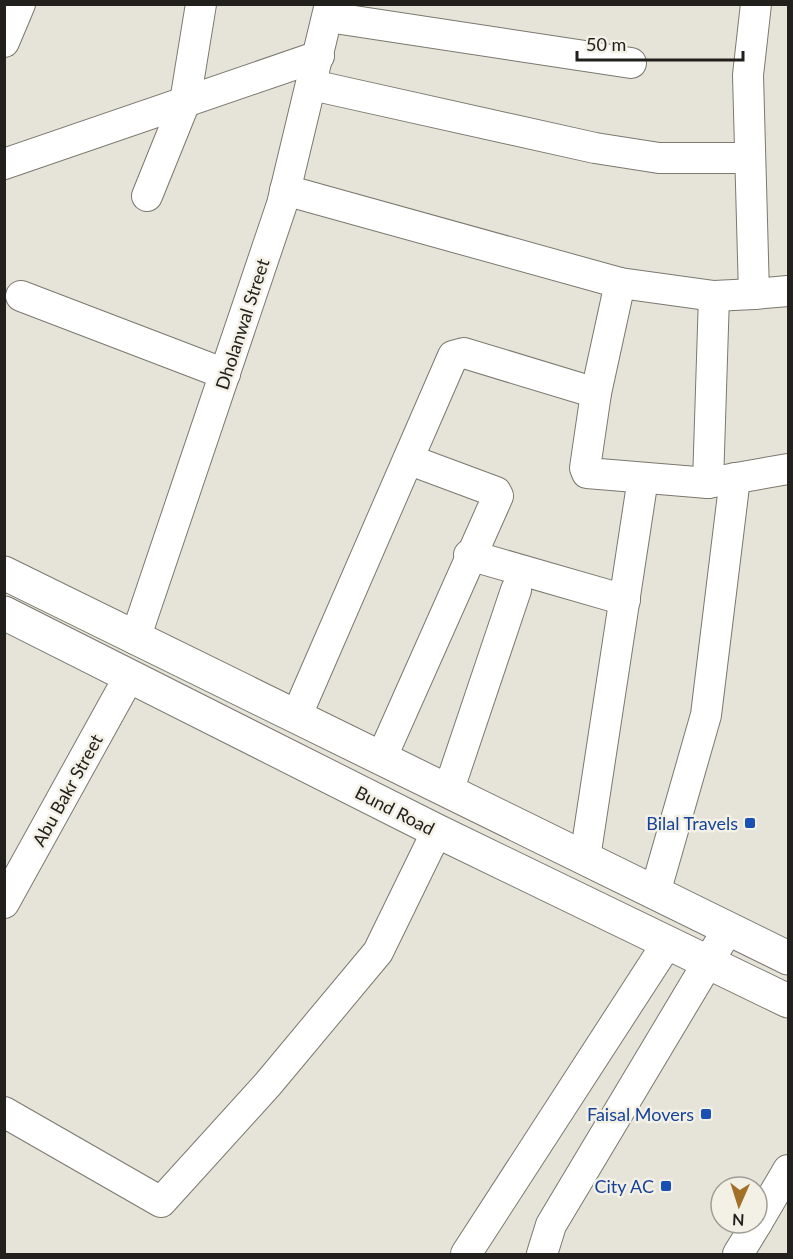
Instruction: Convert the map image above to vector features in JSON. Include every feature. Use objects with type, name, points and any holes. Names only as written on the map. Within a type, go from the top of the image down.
[{"type":"main road","points":[[4,573],[789,958]]},
{"type":"main road","points":[[34,628],[51,596]]},
{"type":"main road","name":"Bund Road","points":[[4,613],[245,732],[436,831],[789,1001]]},
{"type":"street","points":[[4,42],[20,4]]},
{"type":"street","points":[[754,294],[747,75],[756,4]]},
{"type":"street","points":[[147,196],[185,102],[198,5]]},
{"type":"street","points":[[329,11],[631,63]]},
{"type":"street","name":"Dholanwal Street","points":[[135,639],[285,190],[329,11]]},
{"type":"street","points":[[4,164],[319,56]]},
{"type":"street","points":[[312,85],[595,148],[659,158],[750,158]]},
{"type":"street","points":[[285,190],[620,283],[714,296],[789,291]]},
{"type":"street","points":[[620,283],[596,393],[586,472],[591,475],[721,481],[789,469]]},
{"type":"street","points":[[21,296],[225,374]]},
{"type":"street","points":[[655,893],[706,715],[721,481],[714,296]]},
{"type":"street","points":[[296,717],[410,460],[453,356],[464,353],[596,393]]},
{"type":"street","points":[[381,759],[469,555],[496,502],[496,492],[410,460]]},
{"type":"street","points":[[585,858],[643,478]]},
{"type":"street","points":[[469,555],[625,600]]},
{"type":"street","points":[[448,792],[516,590]]},
{"type":"street","name":"Abu Bakr Street","points":[[4,903],[129,676]]},
{"type":"street","points":[[4,1112],[161,1202],[268,1084],[378,952],[436,831]]},
{"type":"street","points":[[542,1254],[551,1225],[728,928]]},
{"type":"street","points":[[466,1254],[668,942]]},
{"type":"street","points":[[769,1203],[789,1170]]},
{"type":"street","points":[[738,1254],[750,1235]]},
{"type":"place","name":"Bilal Travels","points":[[750,823]]},
{"type":"place","name":"Faisal Movers","points":[[706,1114]]},
{"type":"place","name":"City AC","points":[[666,1186]]}]
